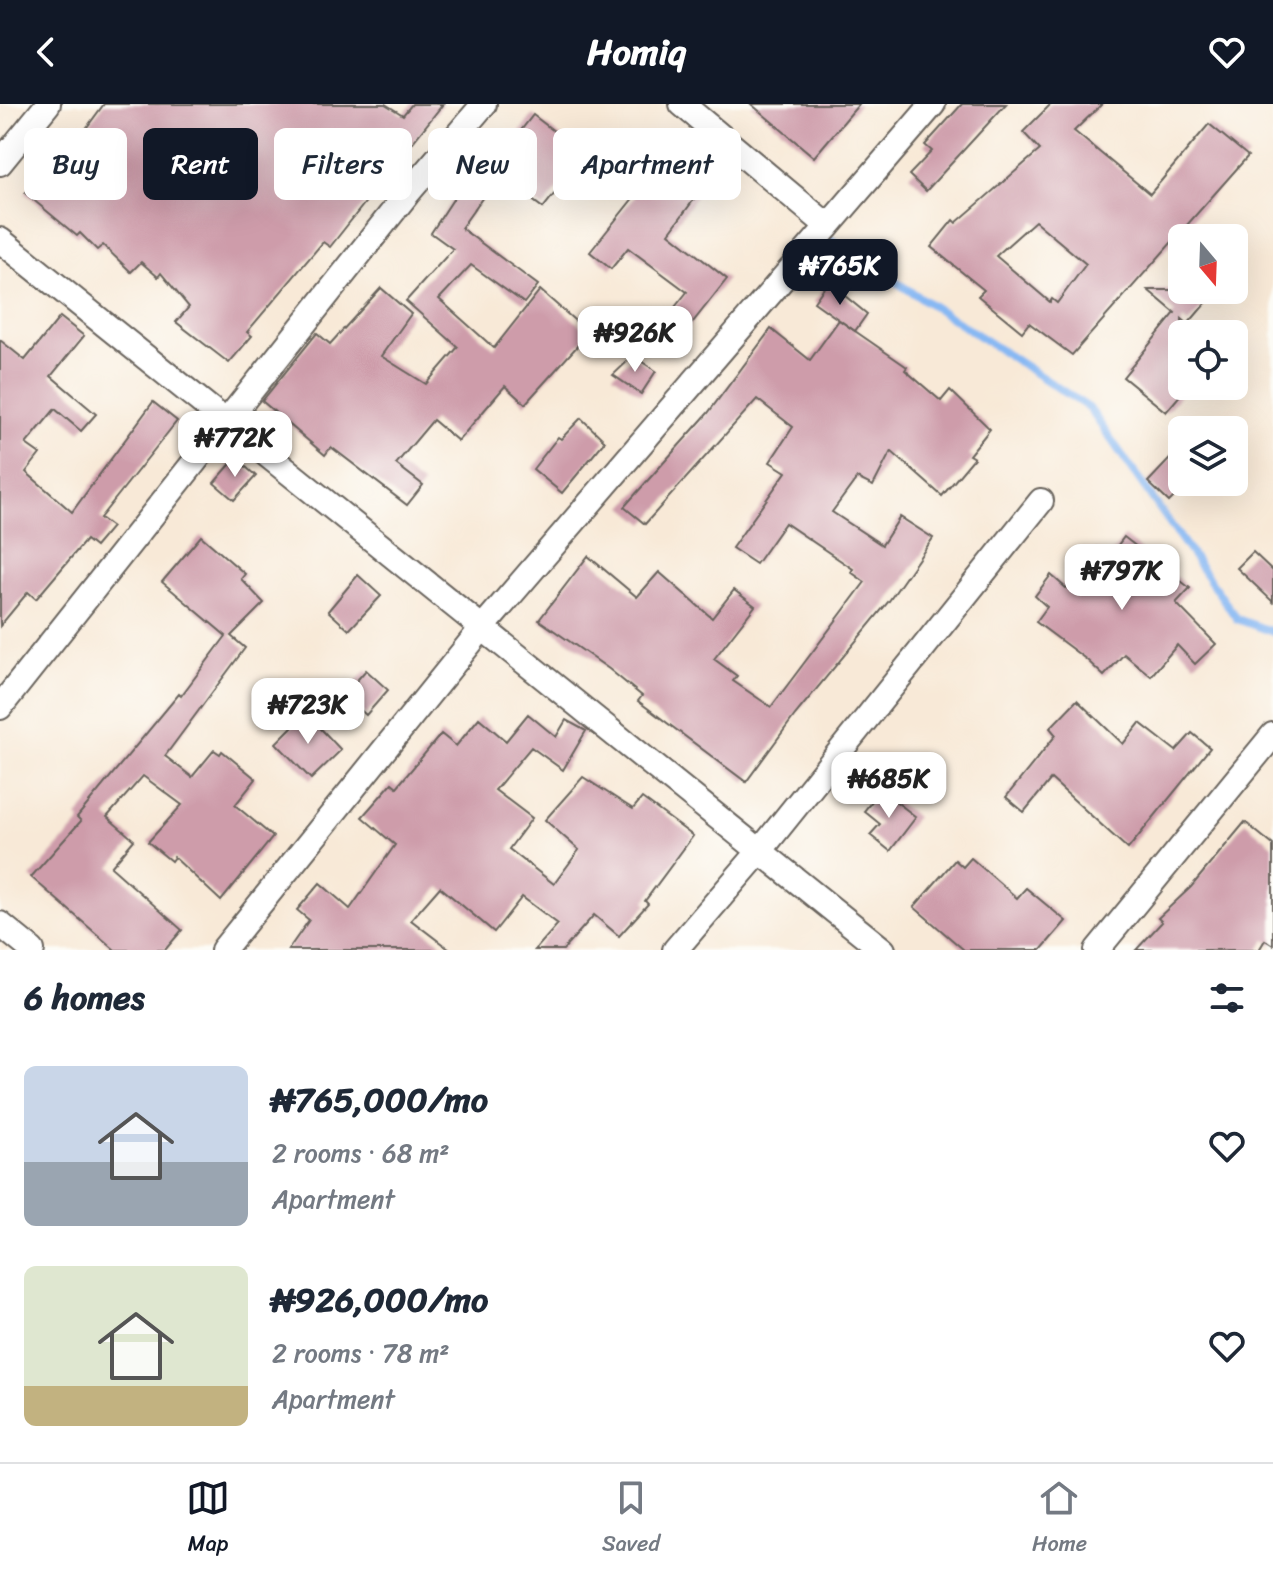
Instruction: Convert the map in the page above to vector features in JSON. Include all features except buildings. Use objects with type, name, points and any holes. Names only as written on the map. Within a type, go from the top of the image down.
[{"type":"street","points":[[0,163],[48,104]]},
{"type":"street","points":[[0,707],[407,194],[484,104]]},
{"type":"street","points":[[682,104],[828,226]]},
{"type":"street","points":[[223,950],[483,627],[933,104]]},
{"type":"street","points":[[0,240],[883,950]]},
{"type":"street","points":[[675,950],[760,851],[1041,501]]},
{"type":"street","points":[[1097,950],[1273,735]]},
{"type":"street","points":[[0,924],[32,950]]},
{"type":"waterway","points":[[829,238],[1089,408],[1237,619],[1273,632]]}]
